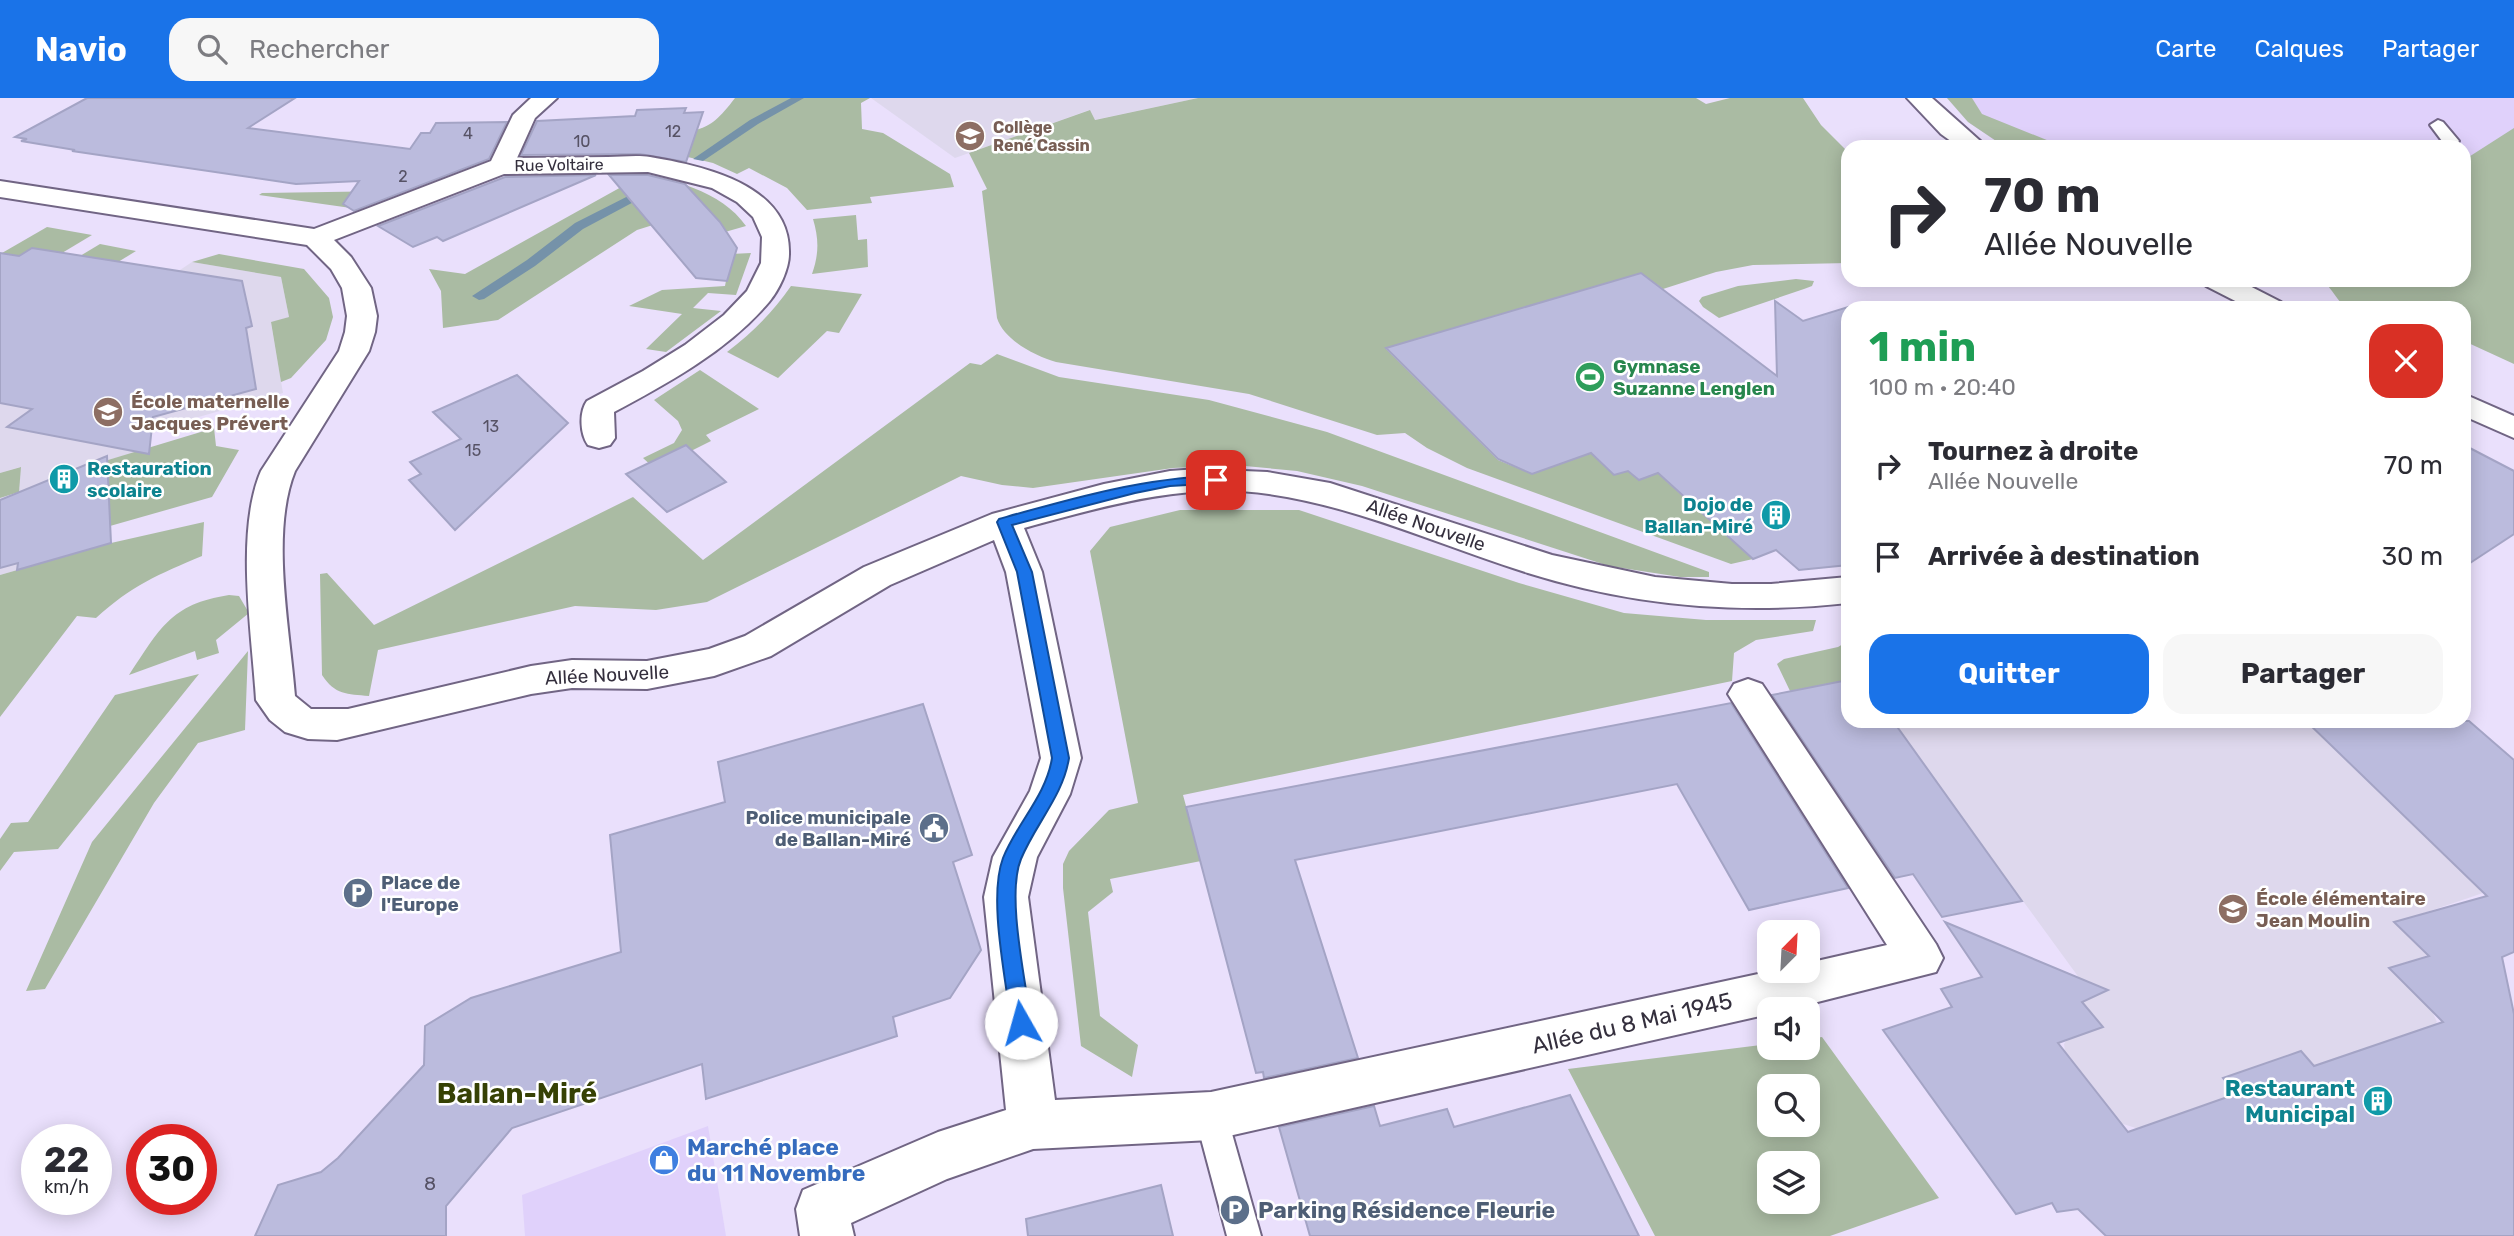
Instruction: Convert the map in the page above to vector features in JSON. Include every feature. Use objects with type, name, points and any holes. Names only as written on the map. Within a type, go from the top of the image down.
[{"type":"street","points":[[500,166],[525,115],[545,98]]},
{"type":"street","points":[[1919,98],[1950,129],[1965,140]]},
{"type":"street","name":"Rue Voltaire","points":[[316,238],[500,166],[638,163],[663,167],[735,189],[757,205],[772,226],[777,250],[775,263],[760,295],[734,321],[696,351],[654,378],[598,408],[599,438]]},
{"type":"street","points":[[0,189],[316,238]]},
{"type":"street","name":"Allée Nouvelle","points":[[316,238],[357,285],[364,314],[363,329],[354,351],[278,471],[270,490],[265,514],[265,552],[276,700],[290,718],[304,723],[322,726],[348,724],[531,680],[572,674],[648,675],[689,668],[758,646],[877,576],[1004,522],[1170,482],[1233,480],[1330,494],[1542,564],[1627,586],[1681,594],[1750,597],[1841,590]]},
{"type":"street","points":[[2230,287],[2257,301]]},
{"type":"street","points":[[2471,407],[2514,428]]},
{"type":"street","points":[[1004,522],[1024,572],[1061,758],[1057,778],[1018,847],[1007,875],[1006,897],[1032,1125]]},
{"type":"street","name":"Allée du 8 Mai 1945","points":[[827,1236],[822,1209],[938,1157],[1032,1125],[1211,1116],[1920,958],[1748,695]]},
{"type":"lane","points":[[2438,125],[2450,140]]},
{"type":"lane","points":[[1211,1116],[1244,1236]]},
{"type":"shaded area","name":"Collège René Cassin","points":[[871,98],[1198,98],[1094,120],[1089,110],[955,158]]},
{"type":"shaded area","points":[[1947,98],[2514,98],[2514,148],[2471,179],[2471,140],[1995,140],[1968,122]]},
{"type":"shaded area","name":"École maternelle Jacques Prévert","points":[[0,253],[153,288],[192,262],[281,277],[289,317],[271,323],[283,393],[149,431],[150,449],[108,460],[111,543],[0,575],[0,498],[19,492],[20,467],[0,473]]},
{"type":"shaded area","name":"École élémentaire Jean Moulin","points":[[1790,691],[1841,717],[1841,728],[2313,728],[2483,893],[2415,916],[2428,955],[2389,968],[2432,1011],[2437,1022],[2434,1025],[2314,1066],[2301,1052],[2224,1078],[2236,1094],[2139,1129],[2123,1124],[2065,1051],[2064,1044],[2067,1040],[2103,1027],[2083,1002],[2093,997],[2023,901],[1942,917]]},
{"type":"shaded area","name":"Marché place du 11 Novembre","points":[[708,1126],[726,1236],[525,1236],[522,1195]]},
{"type":"green space","points":[[735,98],[870,98],[861,103],[862,129],[883,133],[950,174],[954,187],[870,197],[872,203],[807,210],[787,188],[749,168],[737,174],[713,163],[675,154],[649,132],[689,131],[707,126],[725,111]]},
{"type":"green space","points":[[1198,98],[1696,98],[1706,104],[1730,98],[1803,98],[1821,125],[1841,145],[1841,263],[1753,265],[1716,272],[1663,289],[1641,273],[1386,349],[1498,460],[1532,474],[1591,453],[1614,475],[1629,470],[1639,480],[1661,472],[1665,480],[1753,559],[1731,564],[1467,468],[1427,448],[1405,433],[1377,435],[1249,394],[1056,362],[1039,356],[1013,340],[997,318],[982,191],[987,189],[969,153],[1090,110],[1095,120]]},
{"type":"green space","points":[[1947,98],[1972,98],[1982,114],[2047,140],[1995,140],[1968,122]]},
{"type":"green space","points":[[2514,128],[2514,364],[2471,344],[2471,301],[2340,301],[2329,287],[2471,287],[2471,156]]},
{"type":"green space","points":[[629,174],[661,178],[694,188],[723,204],[746,226],[725,232],[707,208],[637,230],[498,320],[443,328],[441,291],[429,269],[465,274],[623,186],[630,186]]},
{"type":"green space","points":[[393,191],[358,209],[259,195],[262,193]]},
{"type":"green space","points":[[856,215],[858,240],[867,239],[868,267],[812,274],[817,246],[813,219]]},
{"type":"green space","points":[[47,227],[92,235],[62,253],[19,256],[2,253]]},
{"type":"green space","points":[[100,244],[136,251],[92,278],[80,256]]},
{"type":"green space","points":[[751,253],[736,295],[708,293],[693,308],[721,311],[666,352],[646,349],[682,314],[629,306],[662,290],[725,286],[731,254]]},
{"type":"green space","points":[[219,254],[304,269],[329,298],[333,317],[326,340],[291,378],[281,382],[271,322],[289,317],[281,277],[192,262]]},
{"type":"green space","points":[[1796,279],[1814,281],[1812,286],[1719,318],[1699,301],[1702,297],[1738,286]]},
{"type":"green space","points":[[791,286],[862,294],[839,333],[827,331],[778,378],[727,352],[762,322]]},
{"type":"green space","points":[[997,354],[1059,377],[1209,400],[1327,432],[1709,572],[1709,577],[1680,577],[1609,566],[1362,486],[1297,471],[1234,465],[1173,468],[1033,488],[1002,485],[961,476],[707,602],[656,610],[575,606],[378,650],[369,696],[337,690],[322,675],[320,574],[327,573],[374,625],[633,497],[703,560],[970,363],[981,365]]},
{"type":"green space","points":[[700,370],[759,409],[706,435],[711,441],[655,469],[643,458],[674,443],[682,430],[678,421],[654,400]]},
{"type":"green space","points":[[214,428],[216,446],[239,450],[212,497],[110,526],[108,460]]},
{"type":"green space","points":[[21,467],[19,492],[0,498],[0,473]]},
{"type":"green space","points":[[1180,510],[1299,510],[1519,583],[1624,613],[1706,620],[1816,620],[1813,631],[1756,640],[1734,653],[1732,681],[1183,795],[1201,861],[1110,879],[1113,892],[1088,912],[1100,1016],[1138,1045],[1132,1077],[1081,1046],[1063,888],[1063,864],[1069,851],[1109,810],[1138,803],[1090,551],[1110,527]]},
{"type":"green space","points":[[204,522],[202,556],[146,582],[121,597],[96,618],[77,616],[0,717],[0,575],[111,543]]},
{"type":"green space","points":[[229,595],[239,596],[249,613],[216,640],[219,653],[197,660],[195,651],[129,675],[168,621],[193,605]]},
{"type":"green space","points":[[1841,645],[1841,681],[1790,691],[1777,664],[1784,659]]},
{"type":"green space","points":[[248,651],[245,730],[198,743],[154,803],[45,989],[26,991],[92,842]]},
{"type":"green space","points":[[199,674],[58,849],[14,852],[0,871],[0,839],[11,823],[28,822],[115,695]]},
{"type":"green space","points":[[1822,1037],[1939,1198],[1830,1236],[1655,1236],[1568,1069],[1757,1045],[1757,1060],[1820,1060]]},
{"type":"building","points":[[87,98],[295,98],[248,128],[410,149],[421,133],[430,133],[436,123],[507,122],[489,159],[354,211],[343,204],[359,181],[296,184],[72,151],[75,150],[21,141],[27,139],[15,137]]},
{"type":"building","points":[[686,108],[684,113],[703,112],[686,162],[640,154],[521,155],[537,121],[635,116],[637,110]]},
{"type":"building","points":[[596,175],[443,241],[437,237],[413,247],[378,226],[505,177]]},
{"type":"building","points":[[609,175],[648,175],[685,184],[720,222],[737,248],[727,281],[696,278]]},
{"type":"building","name":"École maternelle Jacques Prévert","points":[[32,248],[242,281],[252,326],[246,328],[256,389],[153,417],[149,454],[7,427],[32,409],[0,403],[0,253],[19,256]]},
{"type":"building","points":[[1641,273],[1777,376],[1775,301],[1803,321],[1841,309],[1841,566],[1799,570],[1776,550],[1753,559],[1658,473],[1639,480],[1628,471],[1614,475],[1591,453],[1532,474],[1498,459],[1386,348]]},
{"type":"building","points":[[517,375],[568,423],[455,530],[409,480],[421,474],[410,462],[461,439],[433,412]]},
{"type":"building","points":[[686,445],[726,482],[667,512],[626,474]]},
{"type":"building","points":[[2471,449],[2514,471],[2514,534],[2471,562]]},
{"type":"building","name":"Restauration scolaire","points":[[107,456],[111,543],[17,570],[18,563],[0,568],[0,500]]},
{"type":"building","points":[[1841,681],[1841,728],[1898,728],[2022,901],[1942,917],[1913,874],[1895,878],[1772,695]]},
{"type":"building","points":[[1731,703],[1848,888],[1749,910],[1677,784],[1295,860],[1358,1058],[1264,1078],[1263,1072],[1256,1073],[1186,807]]},
{"type":"building","points":[[923,704],[972,855],[953,862],[981,950],[950,998],[893,1017],[897,1036],[706,1099],[702,1064],[512,1128],[446,1206],[446,1236],[255,1236],[278,1185],[321,1172],[338,1158],[424,1065],[425,1026],[471,998],[621,952],[610,835],[725,802],[718,762]]},
{"type":"building","name":"Restaurant Municipal","points":[[2471,723],[2514,760],[2514,952],[2502,957],[2514,1014],[2514,1236],[2106,1236],[2078,1209],[2057,1212],[2052,1203],[2016,1214],[1883,1030],[1952,1007],[1941,989],[1982,977],[1945,922],[2108,990],[2082,1002],[2103,1027],[2058,1043],[2128,1132],[2236,1094],[2223,1078],[2301,1051],[2314,1066],[2443,1022],[2389,968],[2429,956],[2394,922],[2487,896],[2313,728],[2471,728]]},
{"type":"building","points":[[1570,1095],[1639,1236],[1310,1236],[1279,1127],[1374,1106],[1380,1126],[1447,1109],[1454,1127]]},
{"type":"building","points":[[1161,1185],[1173,1236],[1028,1236],[1026,1219]]},
{"type":"waterway","points":[[699,159],[754,122],[799,98]]},
{"type":"waterway","points":[[479,296],[531,263],[579,226],[650,190]]},
{"type":"place","name":"Collège René Cassin","points":[[970,136]]},
{"type":"place","name":"Gymnase Suzanne Lenglen","points":[[1590,377]]},
{"type":"place","name":"École maternelle Jacques Prévert","points":[[108,412]]},
{"type":"place","name":"Restauration scolaire","points":[[64,479]]},
{"type":"place","name":"Dojo de Ballan-Miré","points":[[1776,515]]},
{"type":"place","name":"Police municipale de Ballan-Miré","points":[[934,828]]},
{"type":"place","name":"Place de l'Europe","points":[[358,893]]},
{"type":"place","name":"École élémentaire Jean Moulin","points":[[2233,909]]},
{"type":"place","name":"Restaurant Municipal","points":[[2378,1101]]},
{"type":"place","name":"Marché place du 11 Novembre","points":[[664,1160]]},
{"type":"place","name":"Parking Résidence Fleurie","points":[[1235,1210]]},
{"type":"district","name":"Ballan-Miré","points":[[517,1093]]},
{"type":"route","points":[[1021,1023],[1006,897],[1007,875],[1023,837],[1049,796],[1057,778],[1061,758],[1024,572],[1016,546],[1004,522],[1170,482],[1216,480]]}]
